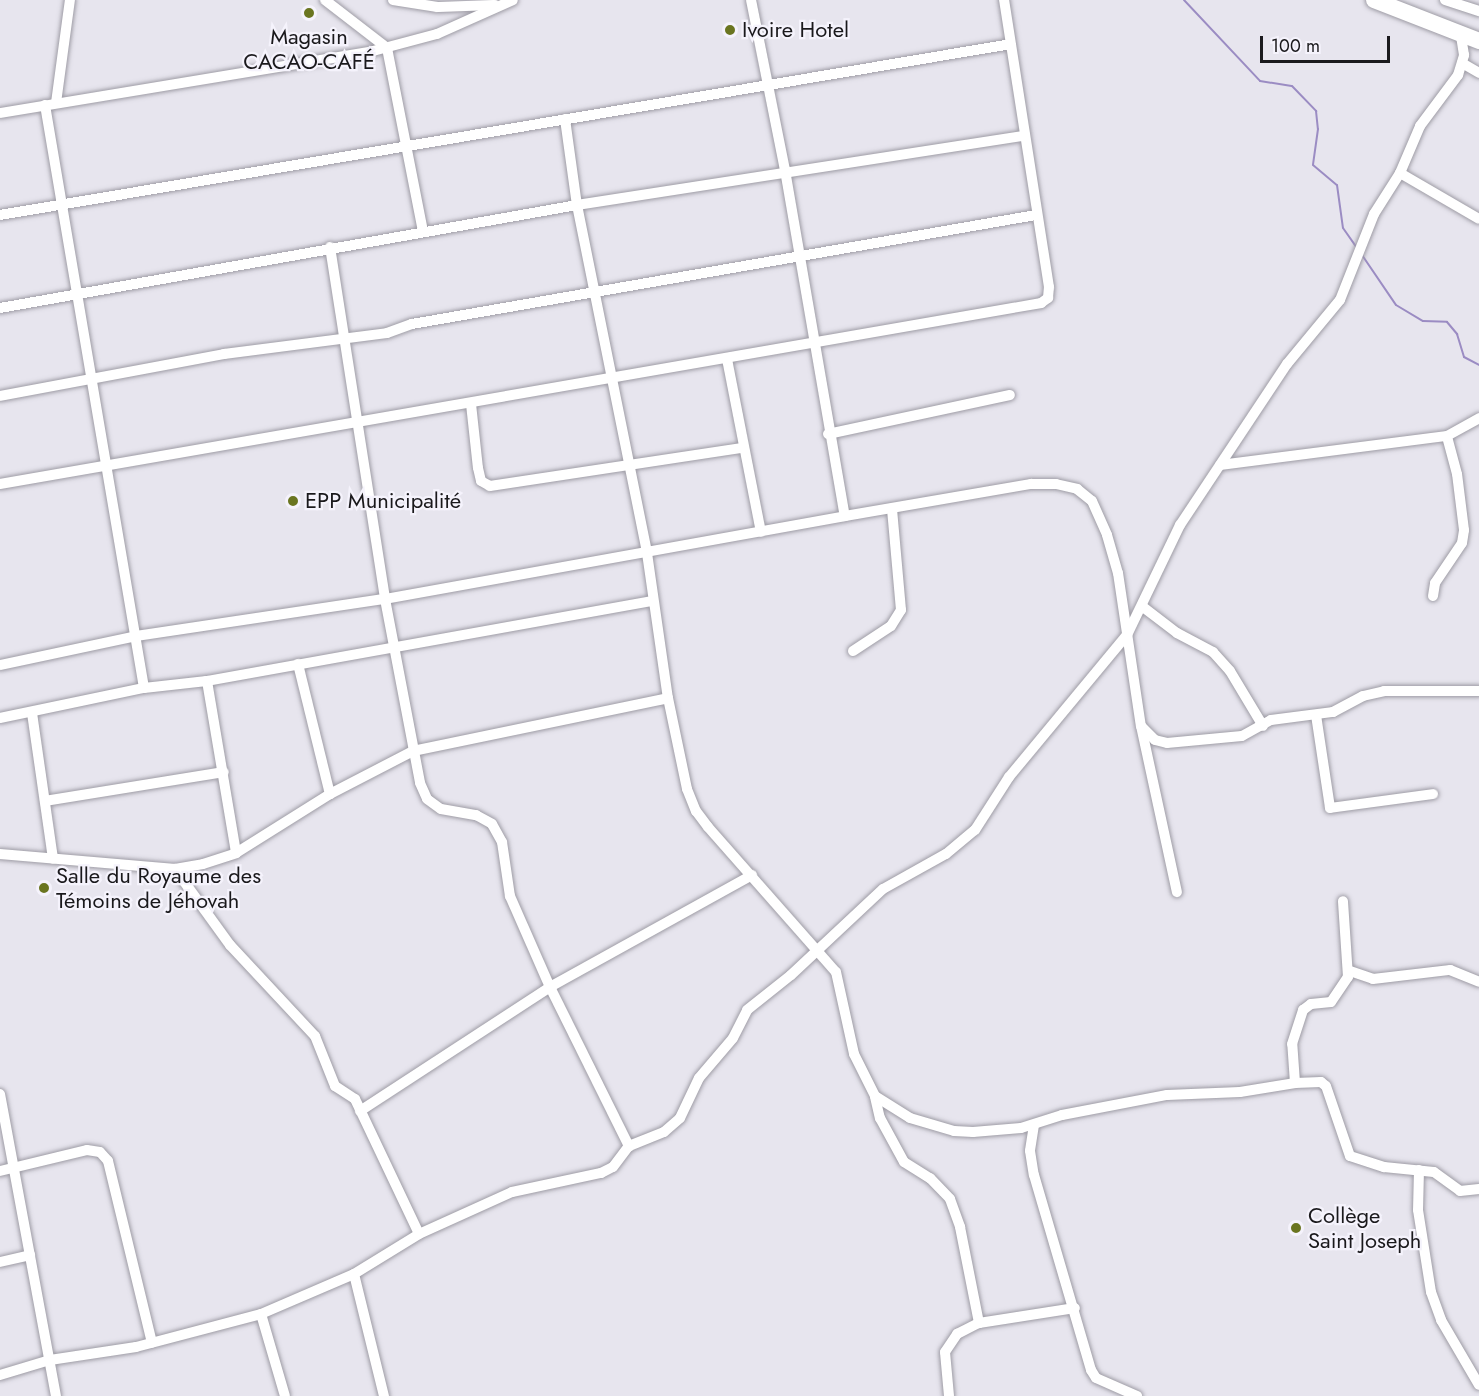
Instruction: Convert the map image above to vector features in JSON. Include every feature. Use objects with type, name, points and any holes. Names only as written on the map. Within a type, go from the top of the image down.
[{"type":"main road","points":[[1380,1],[1461,36],[1479,41]]},
{"type":"street","points":[[70,0],[50,104],[75,293],[144,688]]},
{"type":"street","points":[[325,0],[387,48],[423,231]]},
{"type":"street","points":[[393,0],[437,7],[468,3],[501,5]]},
{"type":"street","points":[[0,113],[387,48],[437,34],[513,0]]},
{"type":"street","points":[[751,0],[785,170],[828,434],[845,516]]},
{"type":"street","points":[[0,484],[358,420],[615,380],[813,345],[1045,300],[1049,287],[1004,0]]},
{"type":"street","points":[[1444,0],[1479,11]]},
{"type":"street","points":[[0,1375],[50,1360],[152,1343],[261,1314],[354,1274],[419,1234],[531,1185],[602,1173],[613,1167],[629,1146],[664,1132],[680,1118],[699,1078],[733,1038],[747,1010],[819,951],[883,889],[946,854],[975,830],[1009,777],[1127,634],[1143,607],[1180,525],[1287,364],[1340,300],[1362,236],[1400,173],[1420,126],[1452,87],[1462,63],[1461,36]]},
{"type":"street","points":[[0,215],[408,147],[768,82],[1011,44]]},
{"type":"street","points":[[1462,63],[1479,73]]},
{"type":"street","points":[[565,119],[577,205],[615,380],[647,553],[652,601],[668,698],[687,789],[696,811],[819,951],[840,980],[854,1054],[875,1096],[880,1118],[904,1162],[930,1178],[950,1199],[960,1227],[979,1323]]},
{"type":"street","points":[[0,308],[330,247],[785,170],[1024,136]]},
{"type":"street","points":[[1400,173],[1479,219]]},
{"type":"street","points":[[0,396],[91,377],[343,338],[597,292],[800,259],[1036,215]]},
{"type":"street","points":[[330,247],[385,599],[413,751],[427,799],[441,809],[476,815],[492,824],[502,842],[510,896],[550,987],[629,1146]]},
{"type":"street","points":[[727,359],[742,448],[761,532]]},
{"type":"street","points":[[828,434],[1010,395]]},
{"type":"street","points":[[471,404],[481,481],[490,486],[630,467],[742,448]]},
{"type":"street","points":[[1220,465],[1447,436],[1479,418]]},
{"type":"street","points":[[1433,596],[1435,583],[1462,543],[1464,530],[1447,436]]},
{"type":"street","points":[[0,665],[136,636],[385,599],[1031,484],[1056,484],[1077,489],[1092,501],[1107,535],[1118,573],[1141,726],[1177,892]]},
{"type":"street","points":[[853,651],[891,626],[901,610],[892,509]]},
{"type":"street","points":[[0,718],[144,688],[207,681],[652,601]]},
{"type":"street","points":[[1143,607],[1177,633],[1213,651],[1263,726]]},
{"type":"street","points":[[298,664],[330,794]]},
{"type":"street","points":[[207,681],[236,853]]},
{"type":"street","points":[[1141,726],[1155,740],[1167,743],[1242,736],[1272,720],[1316,715],[1384,691],[1479,691]]},
{"type":"street","points":[[0,854],[175,869],[236,853],[330,794],[413,751],[668,698]]},
{"type":"street","points":[[32,713],[53,858]]},
{"type":"street","points":[[1316,715],[1330,808],[1343,810],[1433,794]]},
{"type":"street","points":[[45,801],[224,772]]},
{"type":"street","points":[[175,869],[230,945],[315,1036],[329,1076],[335,1086],[354,1099],[419,1234]]},
{"type":"street","points":[[360,1111],[550,987],[752,875]]},
{"type":"street","points":[[1295,1083],[1292,1044],[1303,1010],[1336,998],[1350,971],[1343,902]]},
{"type":"street","points":[[1350,971],[1373,979],[1450,970],[1479,982]]},
{"type":"street","points":[[875,1096],[910,1118],[954,1131],[1034,1125],[1062,1116],[1167,1095],[1240,1092],[1295,1083],[1321,1083],[1326,1086],[1350,1156],[1384,1167],[1434,1172],[1460,1191],[1479,1189]]},
{"type":"street","points":[[0,1094],[56,1396]]},
{"type":"street","points":[[1034,1125],[1030,1151],[1034,1175],[1075,1308],[1090,1370],[1096,1378],[1137,1396]]},
{"type":"street","points":[[0,1170],[87,1150],[100,1152],[108,1161],[152,1343]]},
{"type":"street","points":[[1419,1170],[1418,1210],[1431,1292],[1441,1320],[1479,1385]]},
{"type":"street","points":[[0,1262],[30,1254]]},
{"type":"street","points":[[354,1274],[384,1396]]},
{"type":"street","points":[[949,1396],[945,1352],[949,1342],[979,1323],[1075,1308]]},
{"type":"street","points":[[261,1314],[285,1396]]},
{"type":"waterway","points":[[1184,0],[1260,81],[1292,86],[1316,111],[1318,129],[1313,165],[1337,185],[1343,228],[1357,248]]},
{"type":"waterway","points":[[1362,255],[1396,305],[1423,321],[1447,322],[1457,334],[1464,357],[1479,365]]},
{"type":"place","name":"Magasin CACAO-CAFÉ","points":[[309,13]]},
{"type":"place","name":"Ivoire Hotel","points":[[730,30]]},
{"type":"place","name":"EPP Municipalité","points":[[293,501]]},
{"type":"place","name":"Salle du Royaume des Témoins de Jéhovah","points":[[44,888]]},
{"type":"place","name":"Collège Saint Joseph","points":[[1296,1228]]}]
